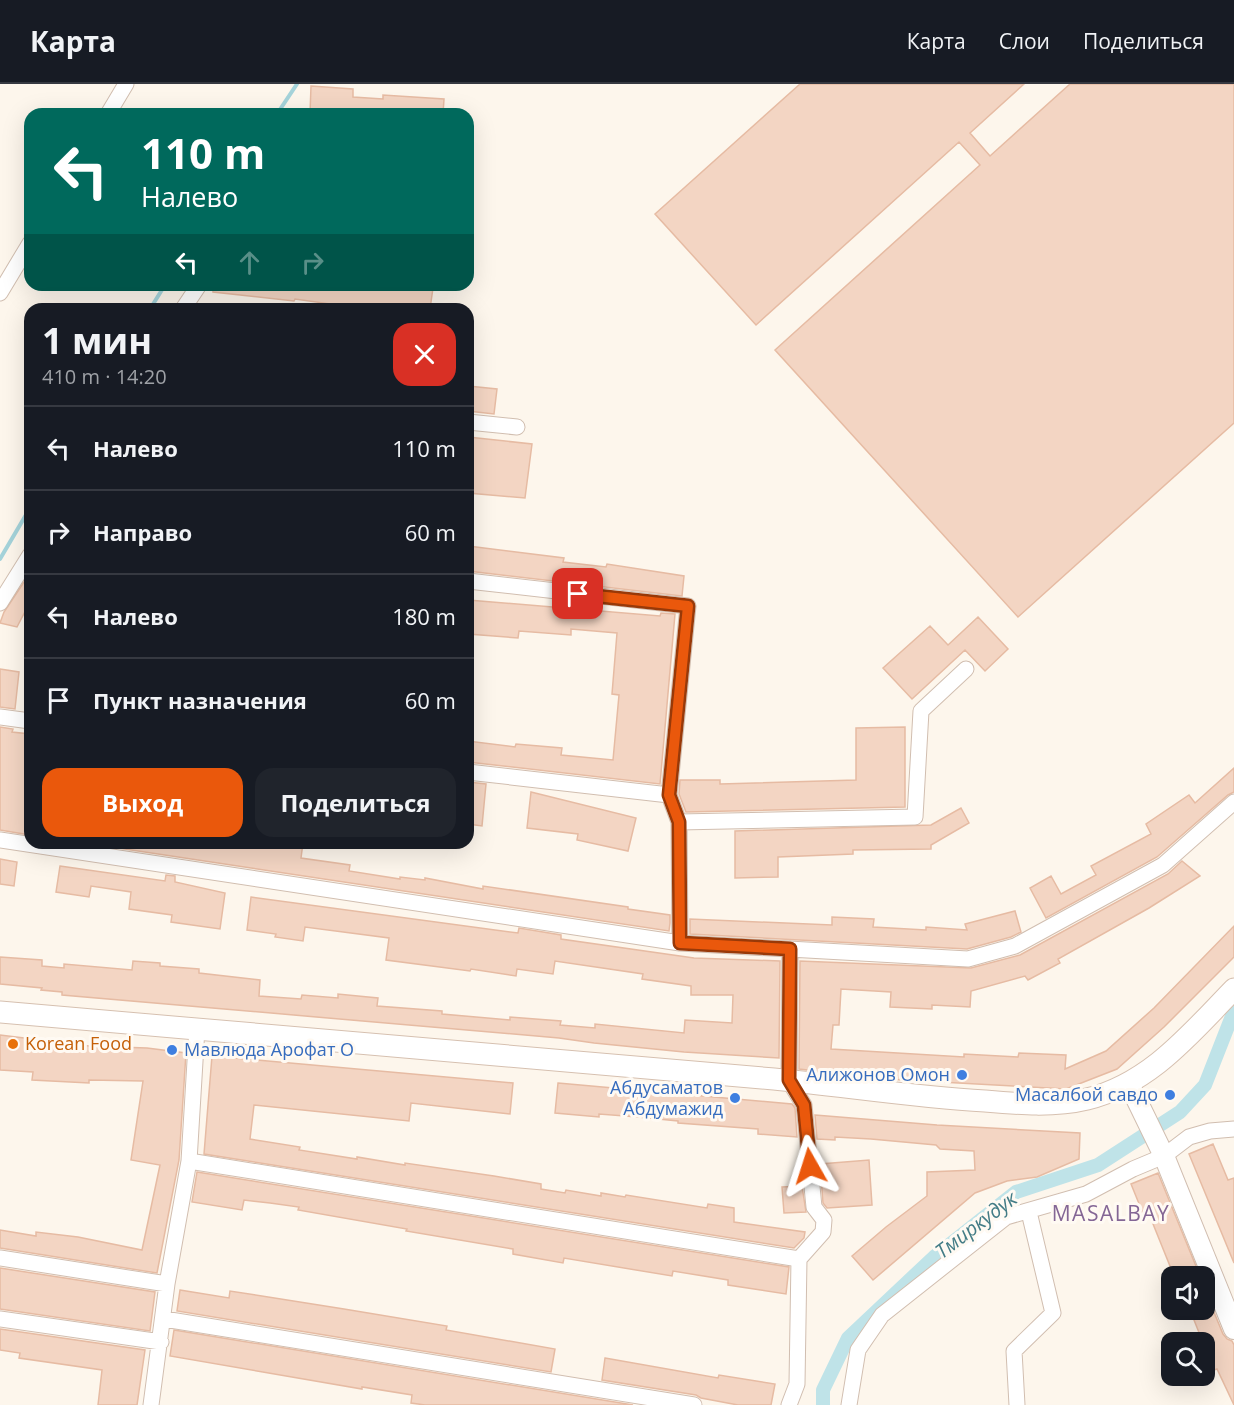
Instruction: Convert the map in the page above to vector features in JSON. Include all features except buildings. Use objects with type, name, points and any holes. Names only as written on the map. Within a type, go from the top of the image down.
[{"type":"main road","points":[[0,1012],[789,1080],[954,1099],[1053,1104],[1087,1099],[1129,1084],[1182,1043],[1234,989]]},
{"type":"street","points":[[112,108],[126,84]]},
{"type":"street","points":[[0,293],[24,253]]},
{"type":"street","points":[[474,423],[517,427]]},
{"type":"street","points":[[0,603],[24,565]]},
{"type":"street","points":[[474,582],[688,606],[669,795],[679,822],[680,943]]},
{"type":"street","points":[[679,822],[915,818],[921,711],[966,669]]},
{"type":"street","points":[[0,717],[24,720]]},
{"type":"street","points":[[474,772],[669,795]]},
{"type":"street","points":[[59,849],[680,943],[968,959],[1015,946],[1163,865],[1234,802]]},
{"type":"street","points":[[0,840],[24,844]]},
{"type":"street","points":[[789,1405],[797,1384],[799,1259],[823,1232],[824,1220],[814,1207],[804,1105],[789,1080],[790,949]]},
{"type":"street","points":[[151,1405],[167,1284],[189,1161],[197,1028]]},
{"type":"street","points":[[1129,1084],[1164,1156],[1234,1329]]},
{"type":"street","points":[[849,1405],[858,1350],[882,1316],[1006,1217],[1086,1194],[1133,1169],[1164,1156],[1189,1137],[1210,1131],[1234,1129]]},
{"type":"street","points":[[189,1161],[799,1259]]},
{"type":"street","points":[[1017,1405],[1014,1352],[1053,1313],[1029,1212]]},
{"type":"street","points":[[0,1258],[167,1284]]},
{"type":"street","points":[[0,1319],[161,1342]]},
{"type":"street","points":[[164,1319],[694,1405]]},
{"type":"waterway","points":[[281,108],[297,84]]},
{"type":"waterway","points":[[154,303],[161,291]]},
{"type":"waterway","points":[[0,559],[24,518]]},
{"type":"waterway","name":"Тмиркудук","points":[[823,1405],[823,1390],[848,1338],[934,1257],[1016,1192],[1098,1165],[1180,1112],[1205,1085],[1234,1011]]},
{"type":"place","name":"Korean Food","points":[[13,1044]]},
{"type":"place","name":"Мавлюда Арофат О","points":[[172,1050]]},
{"type":"place","name":"Алижонов Омон","points":[[962,1075]]},
{"type":"place","name":"Масалбой савдо","points":[[1170,1095]]},
{"type":"place","name":"Абдусаматов Абдумажид","points":[[735,1098]]},
{"type":"district","name":"MASALBAY","points":[[1111,1214]]},
{"type":"route","points":[[578,594],[688,606],[669,795],[679,822],[680,943],[790,949],[789,1080],[804,1105],[810,1166]]}]
